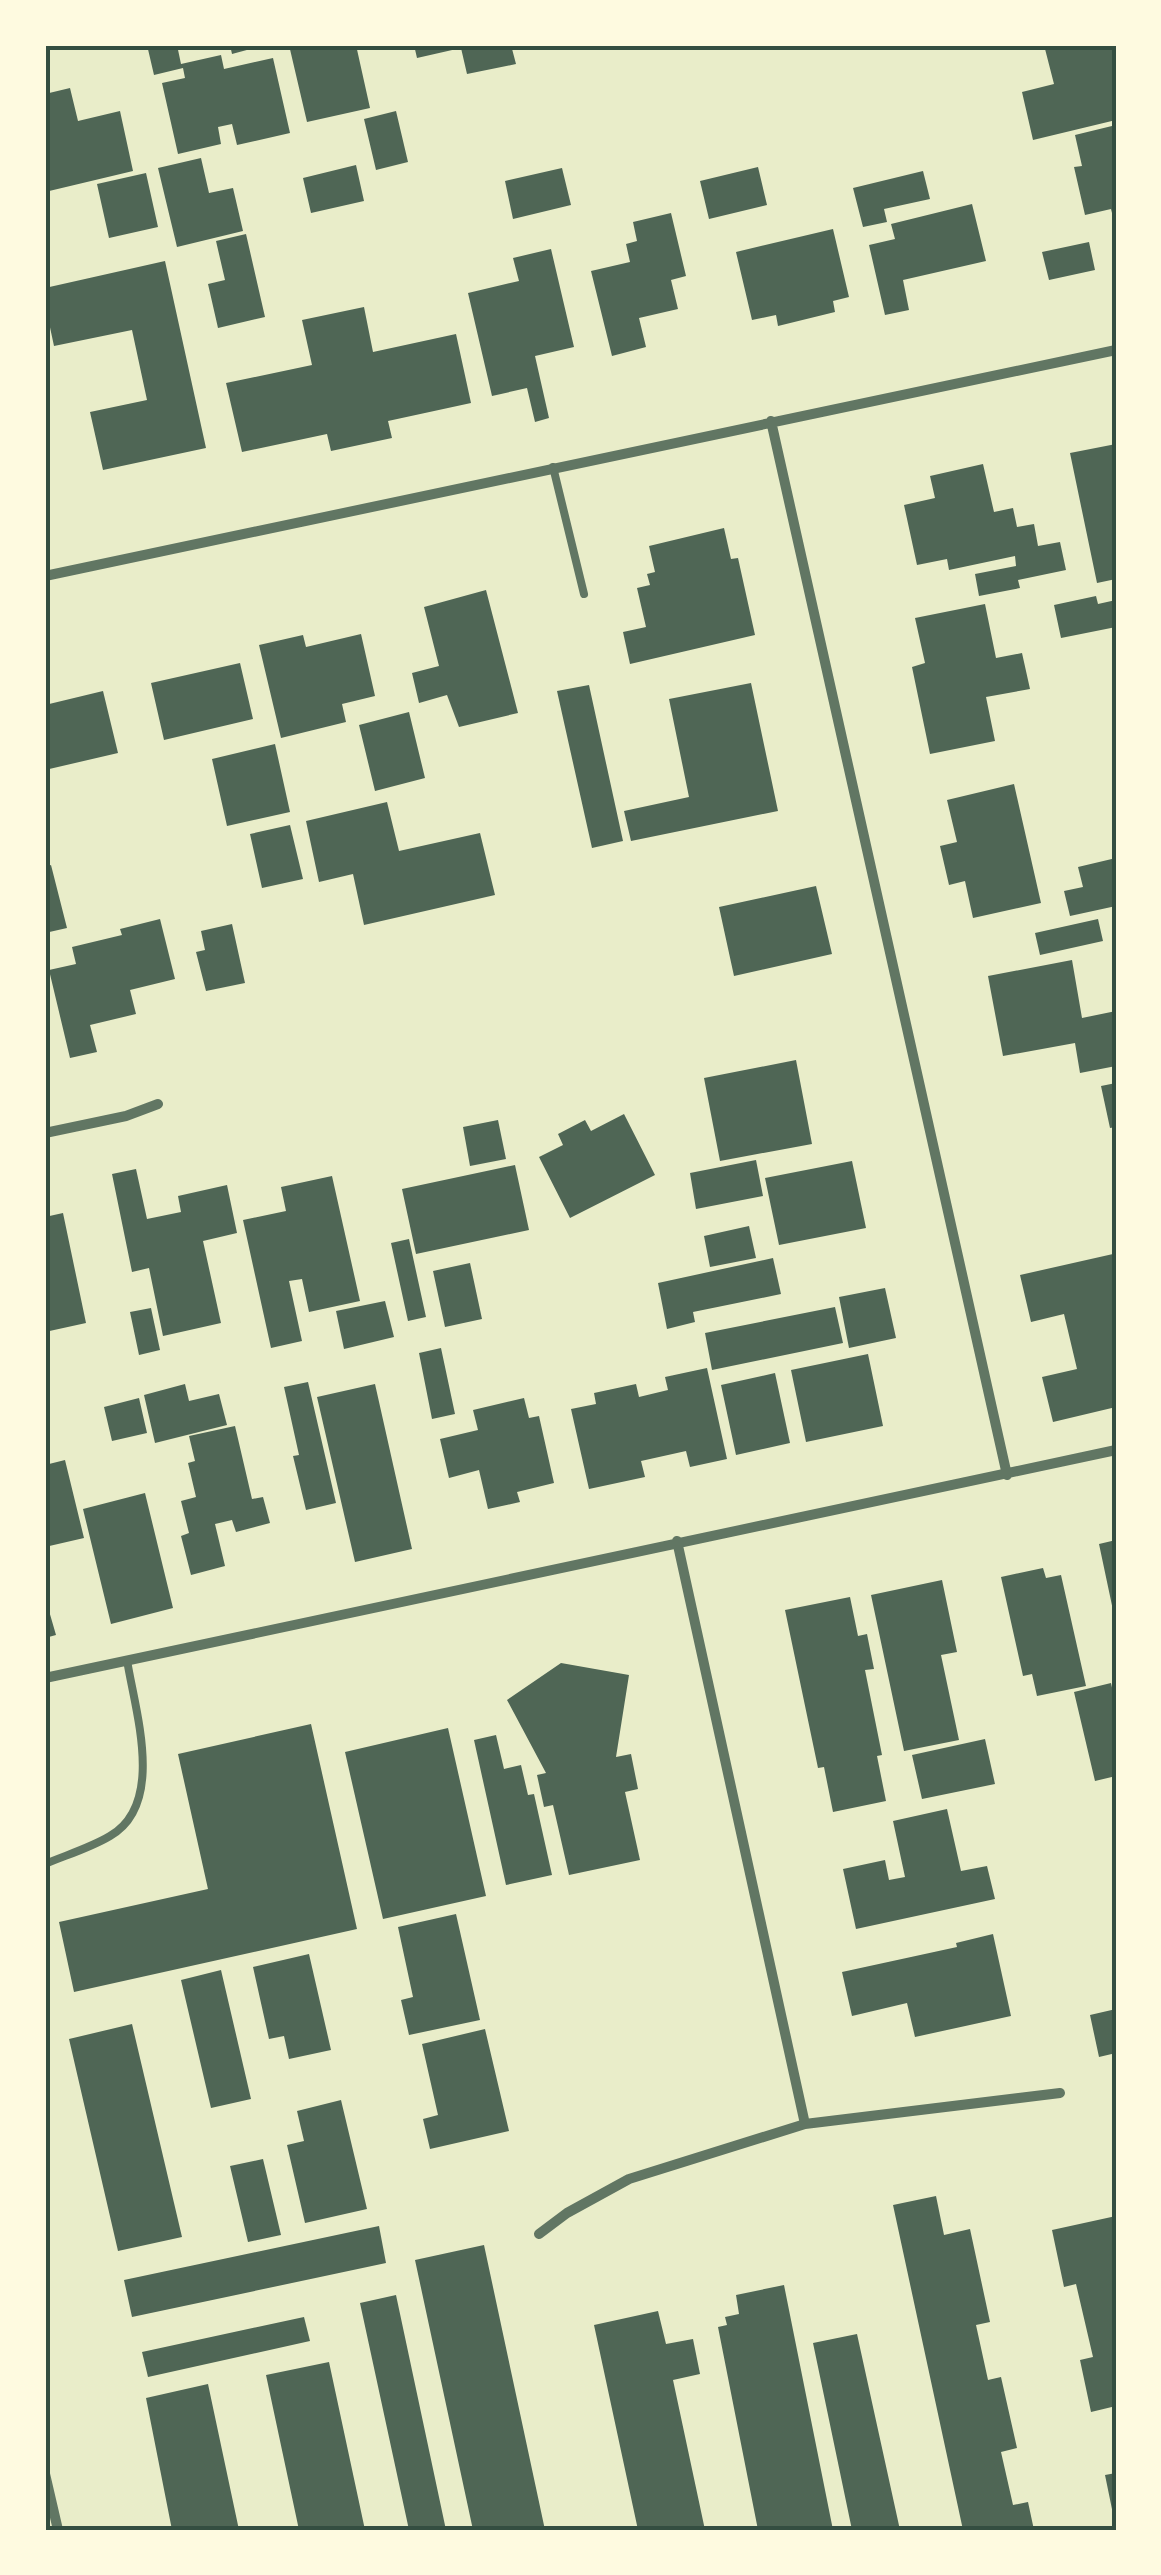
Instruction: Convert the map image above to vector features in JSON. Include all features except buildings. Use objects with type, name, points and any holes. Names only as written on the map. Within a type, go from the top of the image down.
[{"type":"street","points":[[45,576],[1116,350]]},
{"type":"street","points":[[771,421],[1006,1475]]},
{"type":"street","points":[[45,1133],[126,1116],[158,1104]]},
{"type":"street","points":[[45,1678],[1116,1450]]},
{"type":"street","points":[[677,1541],[805,2124]]},
{"type":"street","points":[[539,2234],[567,2213],[629,2179],[805,2124],[1060,2093]]},
{"type":"street","points":[[45,2474],[58,2530]]},
{"type":"lane","points":[[553,468],[584,594]]},
{"type":"lane","points":[[45,1864],[113,1835],[134,1815],[142,1788],[144,1758],[127,1660]]}]
